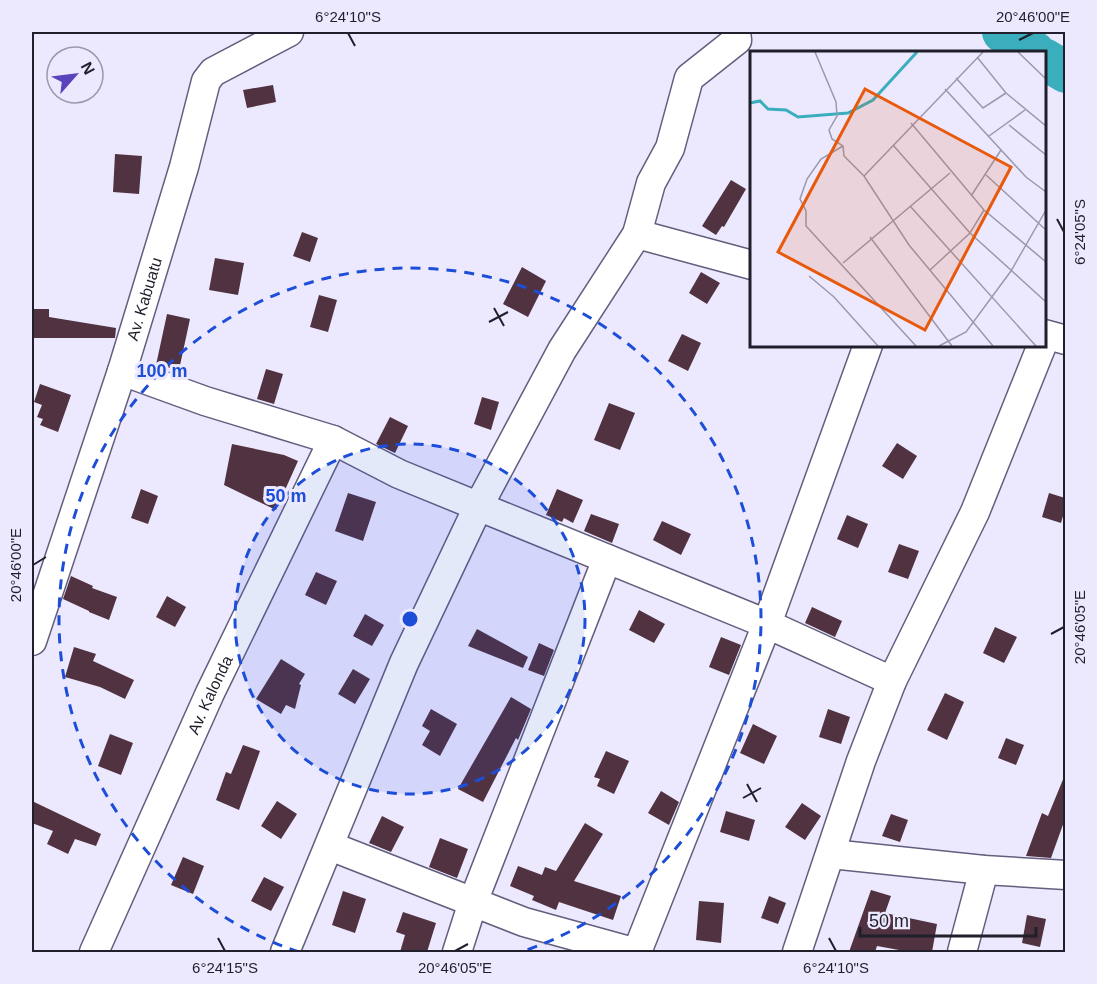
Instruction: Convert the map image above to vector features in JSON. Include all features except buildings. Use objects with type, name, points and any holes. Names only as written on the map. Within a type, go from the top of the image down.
[{"type":"street","name":"Av. Kabuatu","points":[[32,641],[122,371],[184,167],[206,81],[213,72],[289,32]]},
{"type":"street","points":[[285,952],[404,663],[478,507],[562,350],[638,234],[651,183],[670,148],[689,78],[733,34]]},
{"type":"street","points":[[638,234],[750,264]]},
{"type":"street","points":[[330,846],[524,922],[635,952],[767,624],[868,346]]},
{"type":"street","points":[[797,952],[861,761],[892,681],[975,512],[1045,346]]},
{"type":"street","points":[[122,371],[205,401],[333,440],[399,474],[767,624],[892,681]]},
{"type":"street","name":"Av. Kalonda","points":[[94,952],[210,693],[333,440]]},
{"type":"street","points":[[457,952],[473,902],[607,559]]},
{"type":"street","points":[[831,854],[984,870],[1065,875]]},
{"type":"street","points":[[962,952],[984,870]]},
{"type":"waterway","points":[[1003,32],[1032,51]]},
{"type":"waterway","points":[[1046,60],[1066,72]]}]
